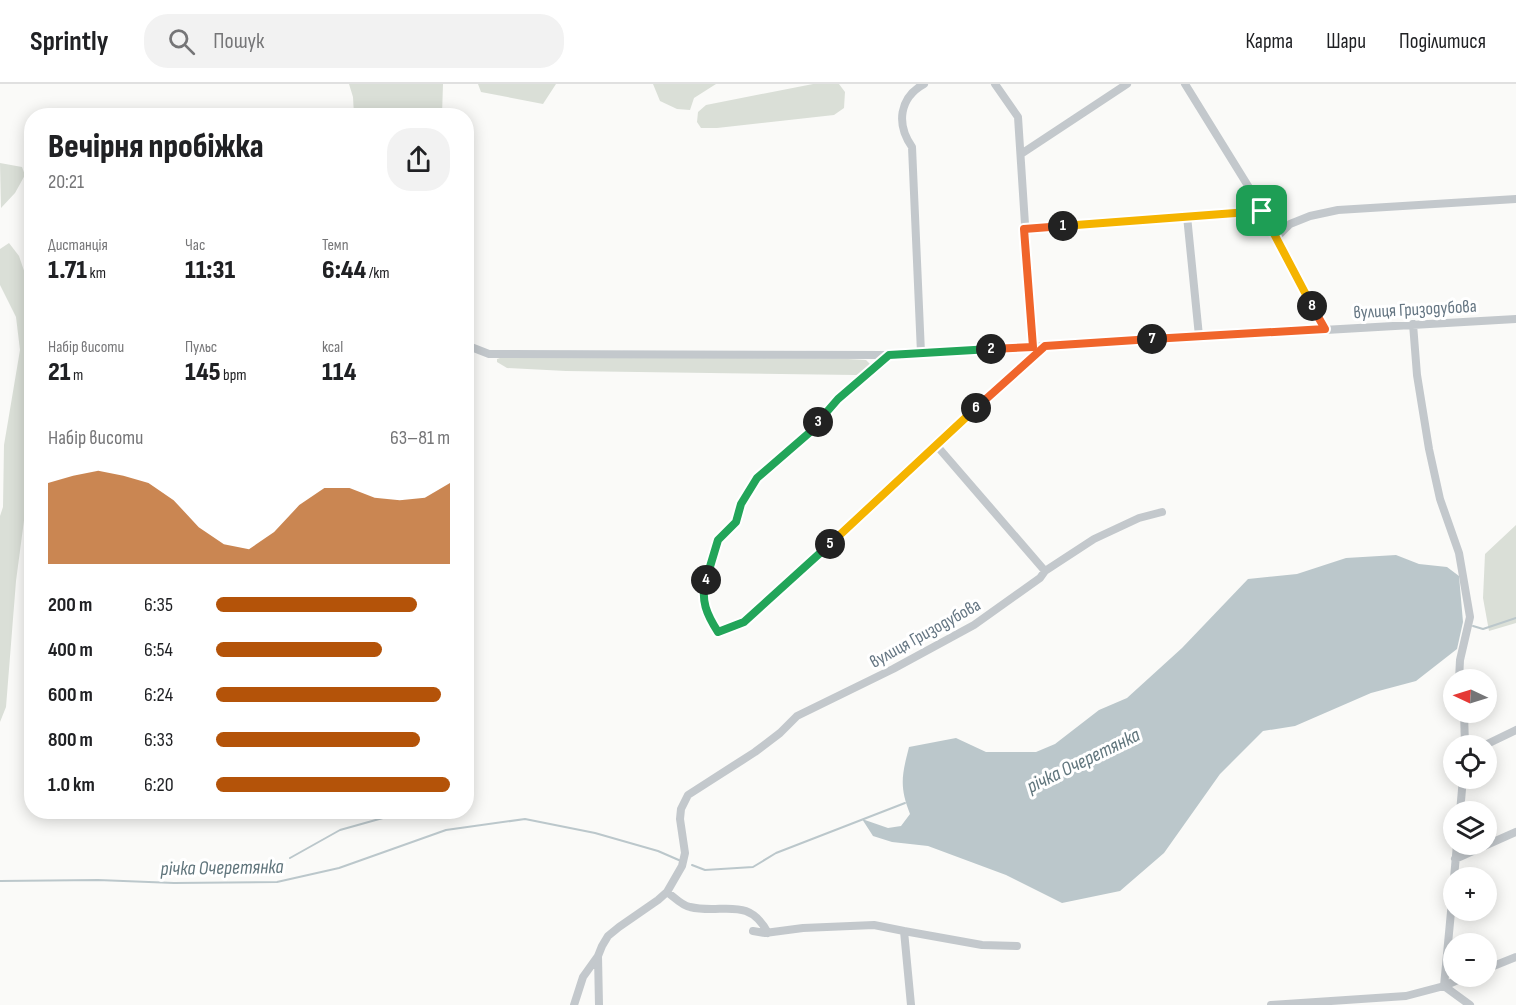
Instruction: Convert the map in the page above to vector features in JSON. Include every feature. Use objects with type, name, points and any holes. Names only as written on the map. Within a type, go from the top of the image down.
[{"type":"street","points":[[995,84],[1018,117],[1033,347]]},
{"type":"street","points":[[1021,154],[1127,84]]},
{"type":"street","points":[[1185,84],[1262,211],[1325,329]]},
{"type":"street","points":[[920,86],[909,95],[902,108],[901,121],[905,138],[912,147],[921,353]]},
{"type":"street","points":[[1276,238],[1290,225],[1310,216],[1338,210],[1516,199]]},
{"type":"street","points":[[1024,229],[1262,211]]},
{"type":"street","points":[[1187,216],[1199,336]]},
{"type":"street","name":"вулиця Гризодубова","points":[[474,348],[489,354],[889,355],[1516,319]]},
{"type":"street","points":[[1413,324],[1417,375],[1428,441],[1440,499],[1459,554],[1470,617],[1460,669]]},
{"type":"street","points":[[889,355],[838,399],[809,433],[757,478],[741,504],[736,522],[718,540],[703,589],[703,600],[707,616],[718,632],[744,622],[938,446],[994,390],[1045,346]]},
{"type":"street","points":[[938,446],[1045,571]]},
{"type":"street","name":"вулиця Гризодубова","points":[[667,892],[682,866],[685,853],[680,819],[681,809],[688,795],[755,752],[780,733],[797,716],[893,669],[974,625],[1040,578],[1045,571],[1094,540],[1139,518],[1162,512]]},
{"type":"street","points":[[1497,739],[1516,730]]},
{"type":"street","points":[[1455,859],[1516,832]]},
{"type":"street","points":[[1455,867],[1456,855]]},
{"type":"street","points":[[574,1005],[583,976],[598,956],[608,936],[667,892],[688,908],[747,910],[762,921],[768,933]]},
{"type":"street","points":[[753,931],[768,933],[803,928],[874,925],[982,945],[1017,946]]},
{"type":"street","points":[[904,931],[911,1005]]},
{"type":"street","points":[[598,956],[599,1005]]},
{"type":"street","points":[[1497,965],[1516,957]]},
{"type":"street","points":[[1270,1005],[1406,996],[1443,986]]},
{"type":"street","points":[[1445,987],[1470,1005]]},
{"type":"street","points":[[1405,1005],[1406,996]]},
{"type":"shaded area","points":[[349,84],[443,84],[442,108],[354,108]]},
{"type":"shaded area","points":[[478,84],[556,84],[543,104],[481,92]]},
{"type":"shaded area","points":[[653,84],[716,84],[694,98],[690,110],[677,109],[660,101]]},
{"type":"shaded area","points":[[813,84],[839,84],[845,92],[844,108],[834,115],[717,128],[701,128],[697,122],[698,112],[706,105]]},
{"type":"shaded area","points":[[0,163],[22,167],[24,177],[15,193],[1,208]]},
{"type":"shaded area","points":[[9,243],[19,256],[24,271],[24,520],[16,581],[6,707],[0,722],[0,516],[3,507],[4,445],[20,350],[16,317],[0,285],[0,249]]},
{"type":"shaded area","points":[[506,356],[848,359],[866,360],[871,365],[865,373],[856,375],[566,371],[507,368],[497,362],[497,359]]},
{"type":"shaded area","points":[[1516,525],[1516,623],[1489,631],[1483,598],[1485,554]]},
{"type":"water","points":[[1396,555],[1419,564],[1447,567],[1459,576],[1463,622],[1457,649],[1416,681],[1371,693],[1295,726],[1263,731],[1220,774],[1164,853],[1120,891],[1062,903],[1006,875],[928,846],[892,842],[873,836],[862,819],[888,828],[901,826],[910,814],[903,788],[909,747],[956,738],[986,752],[1036,752],[1055,744],[1099,710],[1127,698],[1182,648],[1248,579],[1297,574],[1346,558]]},
{"type":"waterway","name":"річка Очеретянка","points":[[1473,626],[1483,629],[1516,618]]},
{"type":"waterway","name":"річка Очеретянка","points":[[692,865],[705,870],[753,867],[776,853],[905,803]]},
{"type":"waterway","points":[[290,858],[340,830],[379,819]]},
{"type":"waterway","name":"річка Очеретянка","points":[[0,881],[277,882],[339,868],[446,830],[525,819],[595,833],[658,851],[681,861]]},
{"type":"route","points":[[1262,211],[1325,329],[1045,346],[994,390],[938,446],[744,622],[718,632],[707,616],[703,589],[718,540],[736,522],[741,504],[757,478],[809,433],[838,399],[889,355],[1033,347],[1024,229],[1262,211]]}]
